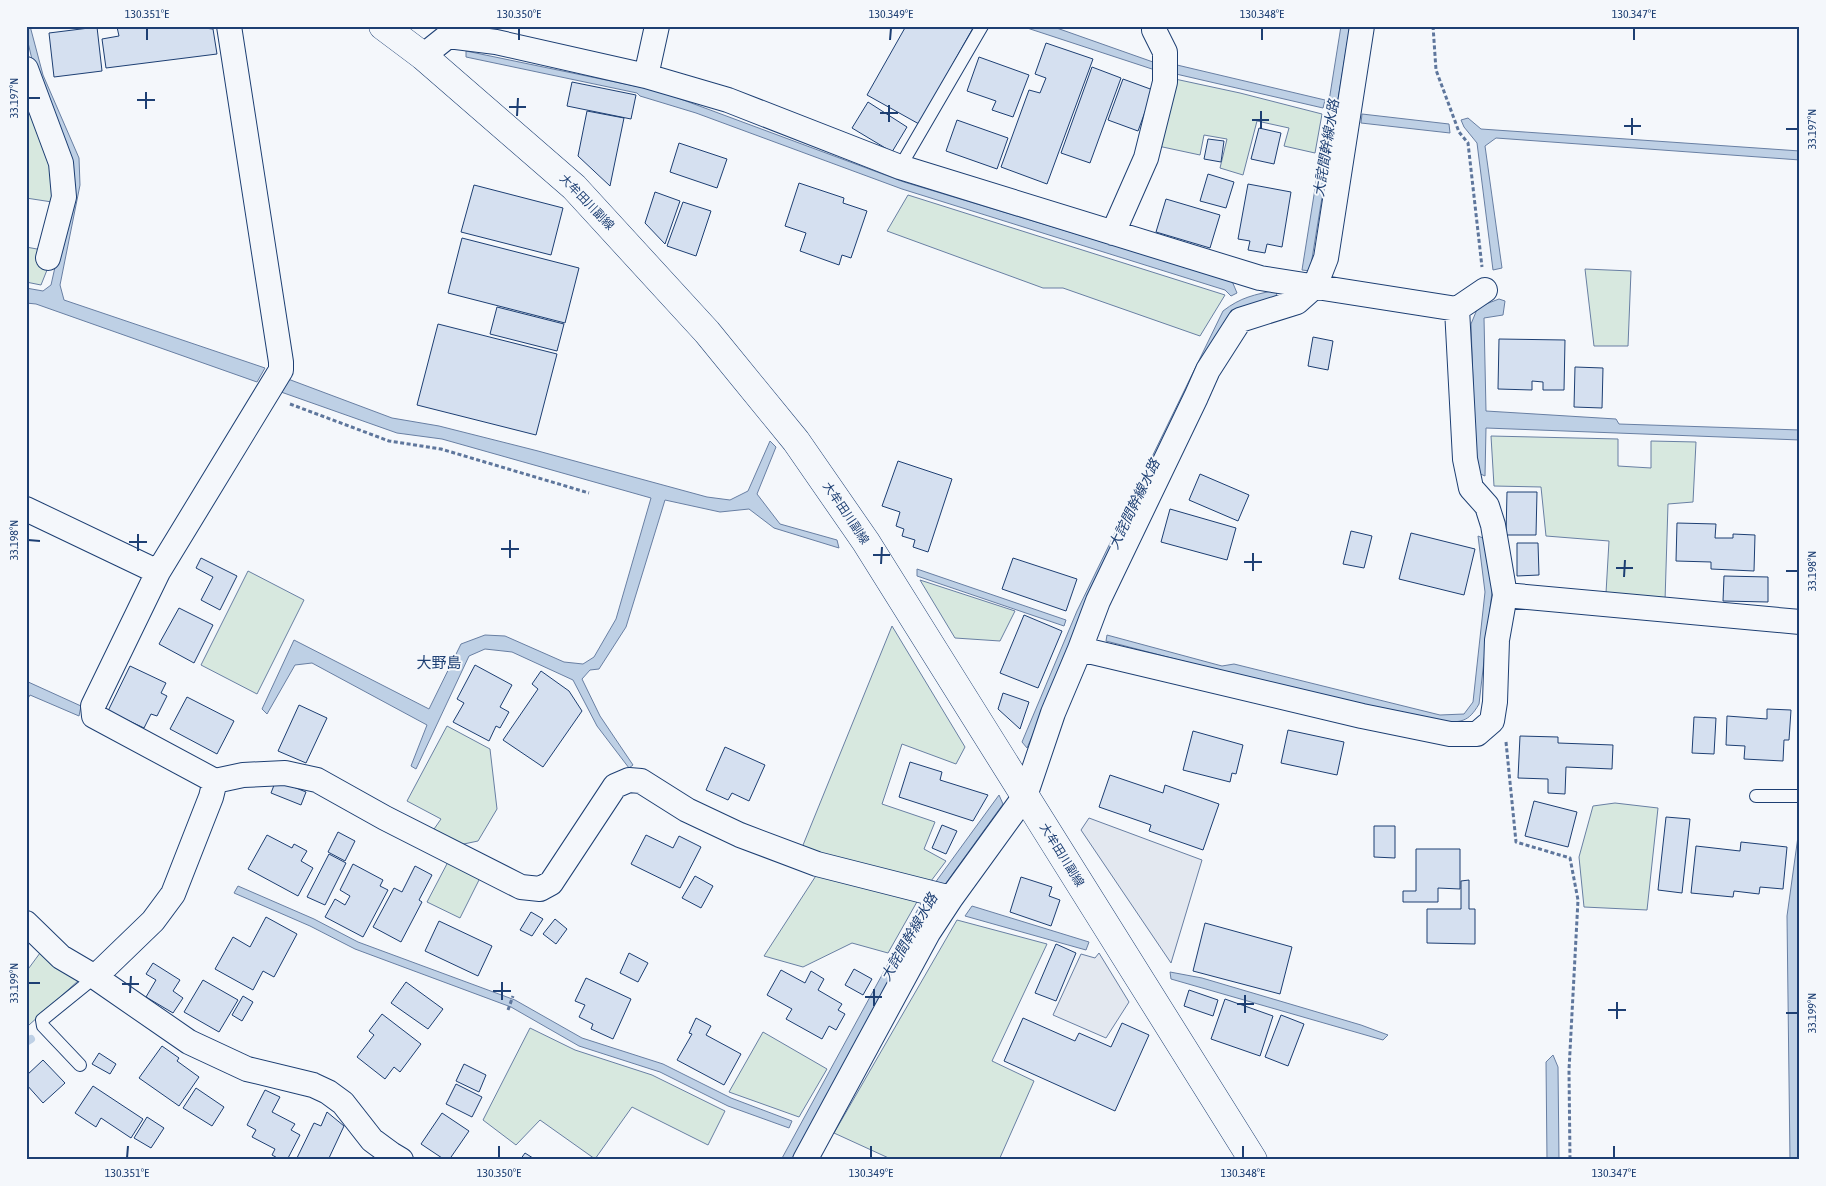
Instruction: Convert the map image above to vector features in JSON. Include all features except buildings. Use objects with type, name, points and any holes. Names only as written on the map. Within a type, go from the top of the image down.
[{"type":"main road","name":"大牟田川副線","points":[[384,26],[423,56],[574,187],[707,332],[790,433],[866,542],[1253,1160]]},
{"type":"street","points":[[229,26],[281,370],[158,572],[93,706],[94,716],[216,781],[243,774],[285,773],[316,780],[385,818],[521,887],[540,889],[551,883],[614,786],[629,780],[641,781],[687,810],[740,835],[816,864],[951,898]]},
{"type":"street","points":[[369,26],[384,26]]},
{"type":"street","points":[[646,76],[657,26]]},
{"type":"street","points":[[804,1160],[928,933],[1025,796],[1053,713],[1105,584],[1208,370],[1240,320],[1296,302],[1315,286],[1326,258],[1362,26]]},
{"type":"street","points":[[1113,233],[1146,158],[1165,82],[1165,52],[1154,30]]},
{"type":"street","points":[[423,56],[448,36],[496,42],[646,76],[728,100],[900,166],[1260,278],[1457,309],[1485,290]]},
{"type":"street","points":[[26,69],[61,162],[64,197],[48,258]]},
{"type":"street","points":[[1080,649],[1362,716],[1450,734],[1477,734],[1492,721],[1495,702],[1497,640],[1505,595],[1493,525],[1487,506],[1471,488],[1465,459],[1457,309]]},
{"type":"street","points":[[26,509],[158,572]]},
{"type":"street","points":[[1505,595],[1800,622]]},
{"type":"street","points":[[94,977],[153,922],[173,894],[216,781]]},
{"type":"street","points":[[26,923],[61,956],[189,1042],[247,1069],[313,1085],[328,1092],[343,1102],[372,1140],[402,1160]]},
{"type":"lane","points":[[900,166],[982,26]]},
{"type":"lane","points":[[1756,796],[1800,796]]},
{"type":"lane","points":[[80,1065],[43,1026],[42,1020],[94,977]]},
{"type":"path","points":[[1432,26],[1436,70],[1459,132],[1468,143],[1485,290]]},
{"type":"path","points":[[266,395],[389,441],[441,449],[589,493]]},
{"type":"path","points":[[1492,721],[1505,736],[1516,842],[1570,858],[1578,900],[1569,1070],[1570,1160]]},
{"type":"path","points":[[508,1010],[513,996]]},
{"type":"shaded area","points":[[1175,79],[1322,114],[1315,153],[1284,146],[1289,128],[1257,121],[1243,175],[1220,168],[1227,139],[1204,135],[1200,155],[1158,146]]},
{"type":"shaded area","points":[[26,93],[54,167],[52,202],[26,198]]},
{"type":"shaded area","points":[[908,195],[1225,295],[1200,336],[1063,288],[1043,288],[887,231]]},
{"type":"shaded area","points":[[26,247],[53,255],[41,285],[26,282]]},
{"type":"shaded area","points":[[1585,269],[1631,271],[1628,346],[1594,346]]},
{"type":"shaded area","points":[[1491,436],[1618,439],[1618,466],[1651,468],[1651,441],[1696,442],[1693,502],[1668,504],[1665,601],[1606,593],[1609,541],[1546,536],[1541,487],[1494,486]]},
{"type":"shaded area","points":[[248,571],[304,600],[257,694],[201,665]]},
{"type":"shaded area","points":[[920,580],[1015,611],[1000,641],[955,638]]},
{"type":"shaded area","points":[[892,626],[965,747],[956,764],[902,744],[882,804],[935,822],[924,849],[946,861],[928,885],[801,850]]},
{"type":"shaded area","points":[[447,726],[490,749],[497,809],[478,841],[459,845],[432,832],[441,819],[407,801]]},
{"type":"shaded area","points":[[1615,803],[1658,808],[1647,910],[1584,907],[1579,857],[1593,806]]},
{"type":"shaded area","points":[[1089,818],[1202,860],[1171,963],[1081,830]]},
{"type":"shaded area","points":[[449,860],[481,876],[460,918],[427,902]]},
{"type":"shaded area","points":[[819,871],[918,900],[888,953],[852,943],[803,967],[764,956]]},
{"type":"shaded area","points":[[957,920],[1047,944],[992,1061],[1034,1081],[999,1160],[893,1160],[834,1133]]},
{"type":"shaded area","points":[[40,953],[79,980],[29,1025],[26,1023],[26,972]]},
{"type":"shaded area","points":[[1099,953],[1129,1002],[1106,1038],[1053,1015],[1081,954],[1095,958]]},
{"type":"shaded area","points":[[530,1028],[575,1050],[652,1075],[725,1111],[708,1145],[632,1107],[595,1159],[540,1120],[516,1145],[483,1120]]},
{"type":"shaded area","points":[[763,1032],[827,1069],[799,1117],[729,1092]]},
{"type":"water","points":[[26,26],[30,26],[43,75],[79,158],[80,185],[60,285],[64,300],[265,368],[257,382],[36,304],[26,303],[26,288],[43,291],[51,285],[73,187],[34,68]]},
{"type":"water","points":[[1021,26],[1051,26],[1153,62],[1155,70]]},
{"type":"water","name":"大詫間幹線水路","points":[[1341,26],[1350,26],[1310,271],[1302,270]]},
{"type":"water","points":[[466,51],[659,91],[904,182],[1232,281],[1237,293],[1231,296],[1225,290],[902,189],[696,113],[640,96],[637,93],[466,57]]},
{"type":"water","points":[[1177,65],[1325,100],[1323,108],[1176,74]]},
{"type":"water","points":[[1362,114],[1449,124],[1450,133],[1361,123]]},
{"type":"water","points":[[1468,118],[1481,129],[1800,151],[1800,160],[1496,138],[1485,146],[1502,268],[1493,270],[1477,143],[1464,127],[1461,120]]},
{"type":"water","name":"大詫間幹線水路","points":[[1276,290],[1277,297],[1246,306],[1085,615],[1027,748],[1022,742],[1077,611],[1223,311],[1254,295]]},
{"type":"water","points":[[1499,299],[1505,301],[1503,315],[1484,318],[1486,411],[1616,419],[1619,424],[1800,430],[1800,440],[1486,428],[1485,476],[1476,472],[1471,324],[1478,307]]},
{"type":"water","points":[[288,379],[392,418],[439,426],[707,497],[730,500],[748,491],[770,441],[776,447],[757,494],[780,524],[837,540],[839,548],[774,528],[749,509],[720,512],[665,500],[626,627],[599,669],[590,670],[582,679],[600,716],[633,765],[629,768],[597,726],[573,680],[512,652],[485,649],[469,656],[416,769],[411,766],[427,725],[312,663],[295,665],[267,714],[262,709],[294,640],[429,709],[461,644],[485,635],[505,636],[564,662],[583,664],[594,657],[616,619],[651,498],[442,439],[397,433],[281,392]]},
{"type":"water","points":[[1478,536],[1488,540],[1492,592],[1479,704],[1471,715],[1463,720],[1440,722],[1229,673],[1106,641],[1107,635],[1222,666],[1234,664],[1440,715],[1464,714],[1473,702],[1485,592]]},
{"type":"water","points":[[917,569],[1066,620],[1064,626],[917,576]]},
{"type":"water","points":[[26,681],[81,706],[79,716],[30,695],[26,702]]},
{"type":"water","name":"大詫間幹線水路","points":[[999,795],[1003,804],[933,901],[792,1160],[781,1160],[924,898]]},
{"type":"water","points":[[1800,822],[1800,1160],[1790,1160],[1787,916]]},
{"type":"water","points":[[238,886],[314,919],[358,942],[515,1000],[582,1038],[663,1064],[731,1098],[792,1121],[789,1128],[728,1106],[660,1072],[579,1046],[511,1007],[355,949],[310,926],[234,893]]},
{"type":"water","points":[[972,906],[1089,942],[1086,950],[965,916]]},
{"type":"water","points":[[1170,972],[1202,978],[1361,1025],[1388,1035],[1383,1040],[1171,979]]},
{"type":"water","points":[[1553,1055],[1558,1067],[1559,1160],[1547,1160],[1546,1062]]},
{"type":"waterway","points":[[26,1042],[31,1039]]},
{"type":"district","name":"大野島","points":[[439,663]]}]
